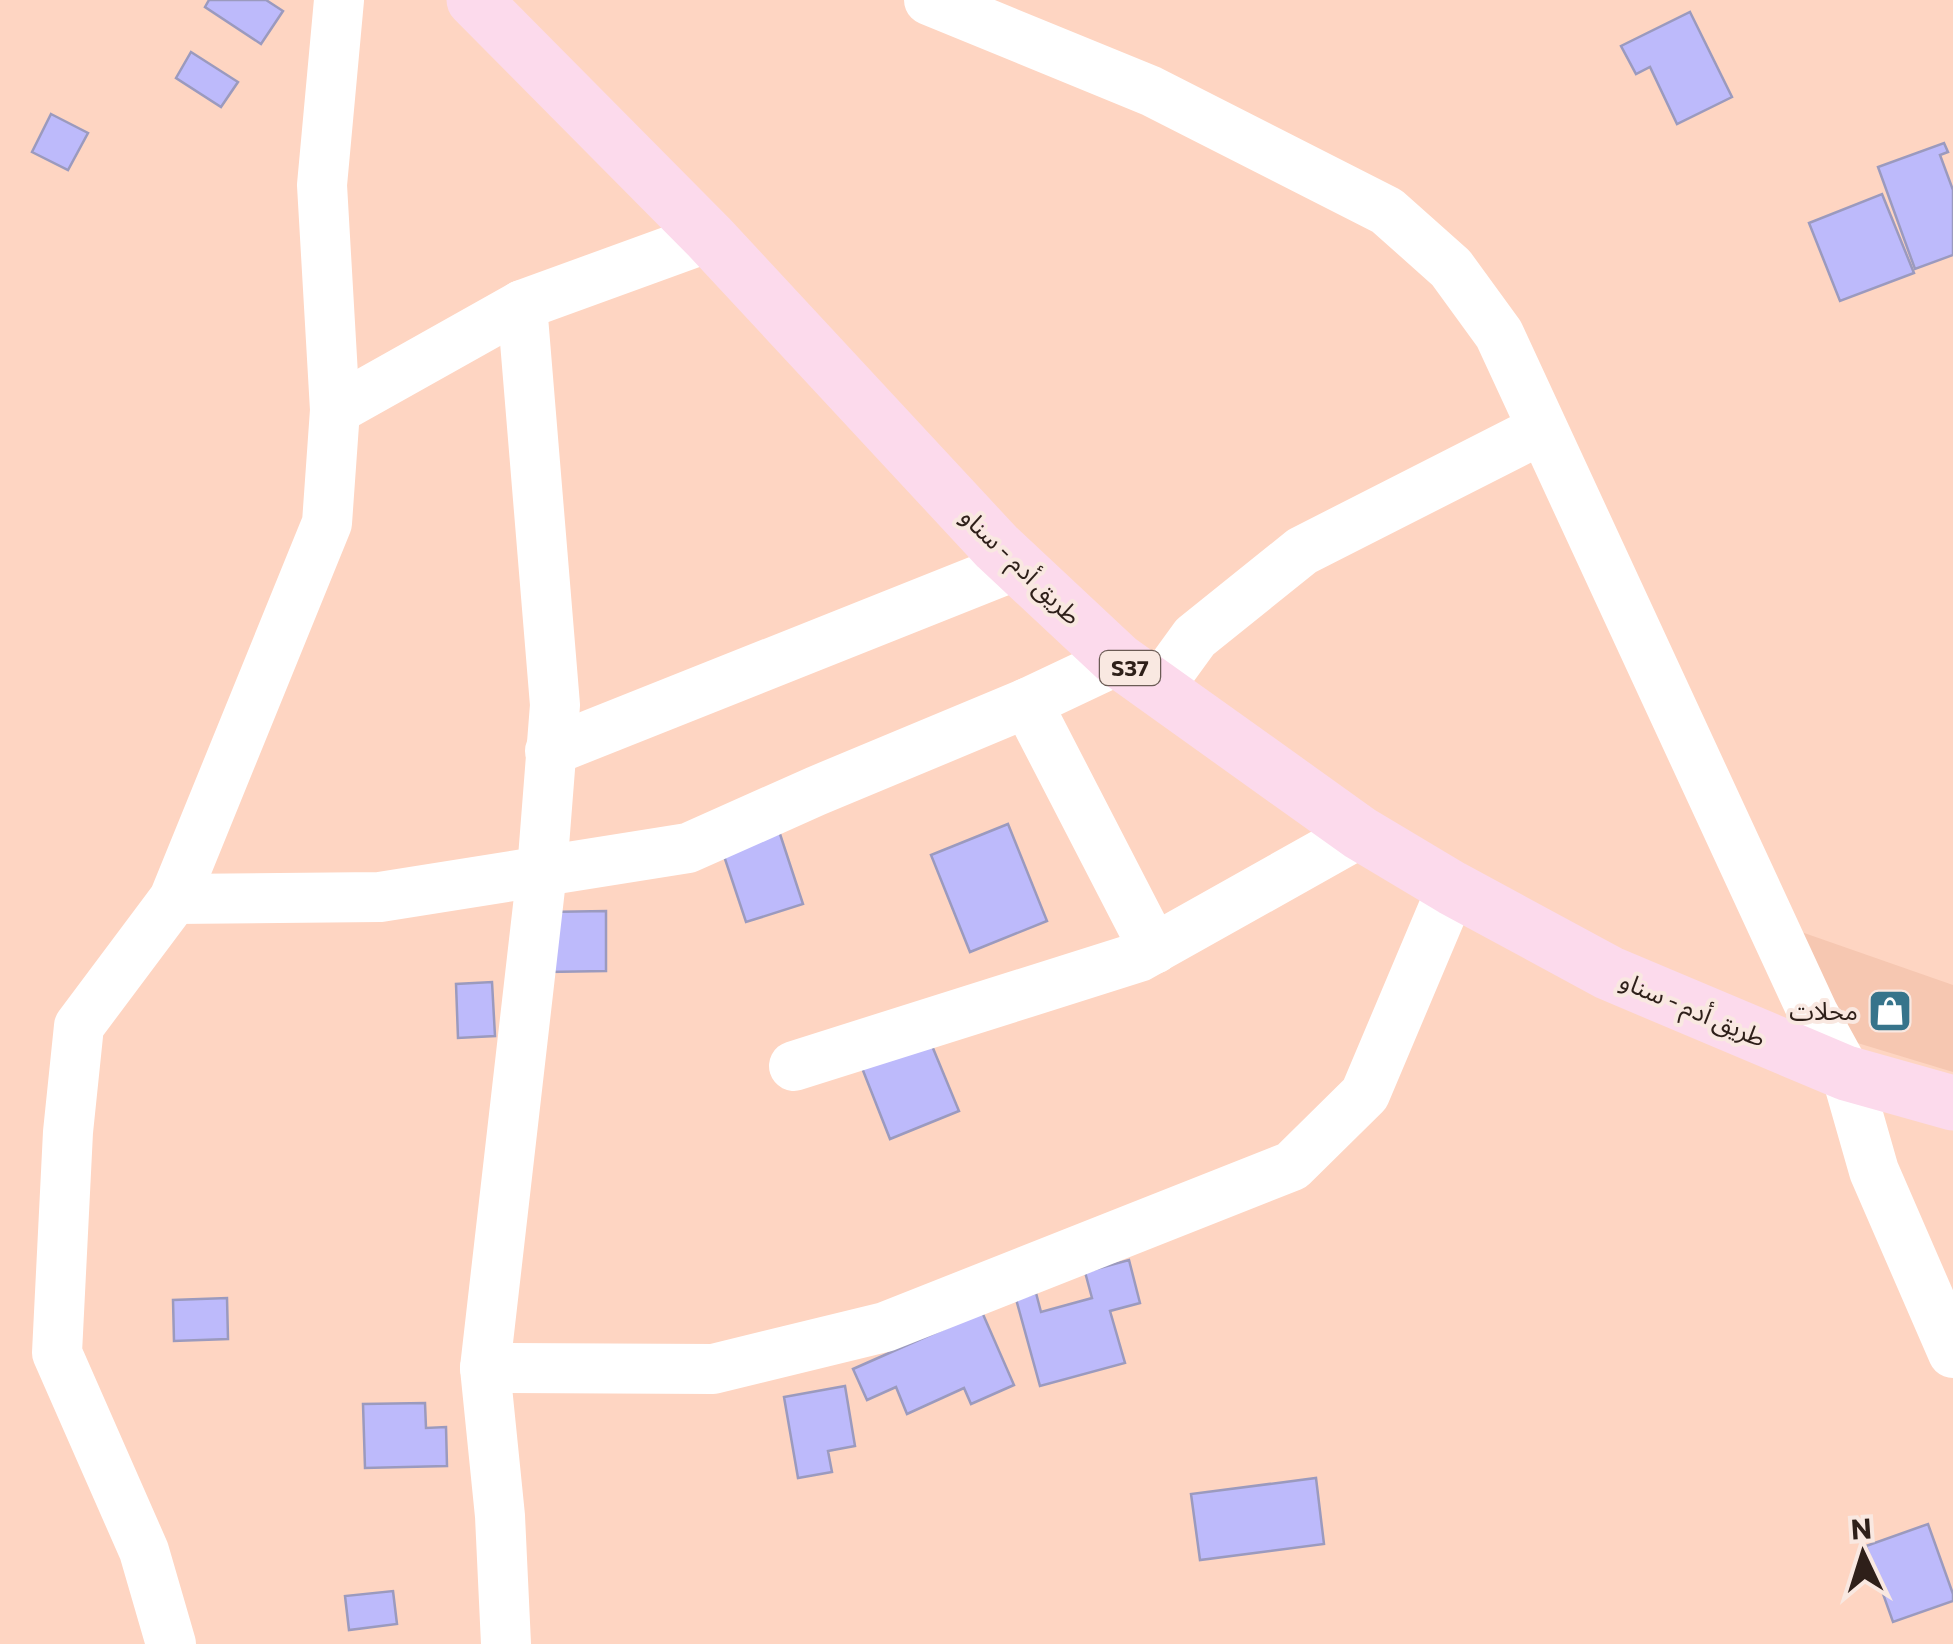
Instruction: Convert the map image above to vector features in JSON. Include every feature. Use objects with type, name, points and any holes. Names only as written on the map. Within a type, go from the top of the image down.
[{"type":"main road","name":"طريق أدم - سناو","points":[[474,0],[709,237],[1017,566],[1138,674],[1360,833],[1609,973],[1846,1072],[1953,1104]]},
{"type":"street","points":[[171,1644],[144,1552],[57,1353],[68,1132],[79,1026],[174,899],[327,523],[336,410],[322,185],[339,0]]},
{"type":"street","points":[[928,0],[1151,91],[1387,211],[1450,268],[1499,334],[1813,1013],[1846,1072],[1874,1171],[1953,1353]]},
{"type":"street","points":[[336,410],[522,305],[709,237]]},
{"type":"street","points":[[506,1644],[500,1516],[486,1368],[542,871],[555,706],[522,305]]},
{"type":"street","points":[[174,899],[380,897],[688,848],[1027,703],[1138,674],[1195,638],[1302,551],[1542,429]]},
{"type":"street","points":[[550,751],[1017,566]]},
{"type":"street","points":[[1027,703],[1154,949]]},
{"type":"street","points":[[794,1066],[1139,957],[1360,833]]},
{"type":"street","points":[[486,1368],[713,1369],[885,1326],[1292,1166],[1365,1094],[1452,888]]},
{"type":"shaded area","name":"محلات","points":[[1787,927],[1953,985],[1953,1072],[1841,1038]]},
{"type":"building","points":[[209,0],[266,0],[283,11],[261,44],[205,7]]},
{"type":"building","points":[[1690,12],[1732,97],[1677,124],[1650,67],[1636,74],[1621,46]]},
{"type":"building","points":[[191,52],[238,82],[221,107],[176,78]]},
{"type":"building","points":[[51,114],[88,133],[68,170],[32,152]]},
{"type":"building","points":[[1944,143],[1948,152],[1940,155],[1953,190],[1953,255],[1915,269],[1878,167]]},
{"type":"building","points":[[1882,194],[1914,273],[1840,301],[1809,223]]},
{"type":"building","points":[[1008,824],[1047,921],[970,952],[931,855]]},
{"type":"building","points":[[779,831],[803,904],[746,922],[722,850]]},
{"type":"building","points":[[606,911],[606,971],[547,972],[546,912]]},
{"type":"building","points":[[492,982],[495,1036],[458,1038],[456,984]]},
{"type":"building","points":[[930,1041],[959,1111],[890,1139],[862,1068]]},
{"type":"building","points":[[1129,1260],[1140,1303],[1110,1311],[1125,1363],[1040,1386],[1016,1299],[1036,1293],[1041,1312],[1092,1298],[1085,1272]]},
{"type":"building","points":[[227,1298],[228,1339],[174,1341],[173,1300]]},
{"type":"building","points":[[982,1312],[1014,1385],[971,1404],[964,1388],[907,1414],[896,1387],[867,1400],[853,1369]]},
{"type":"building","points":[[845,1386],[855,1446],[828,1451],[832,1472],[798,1478],[784,1397]]},
{"type":"building","points":[[425,1403],[426,1428],[446,1427],[447,1466],[365,1468],[363,1404]]},
{"type":"building","points":[[1316,1478],[1324,1544],[1200,1560],[1191,1494]]},
{"type":"building","points":[[1928,1524],[1953,1601],[1893,1622],[1866,1546]]},
{"type":"building","points":[[393,1591],[397,1624],[349,1630],[345,1596]]},
{"type":"place","name":"محلات","points":[[1890,1011]]}]
